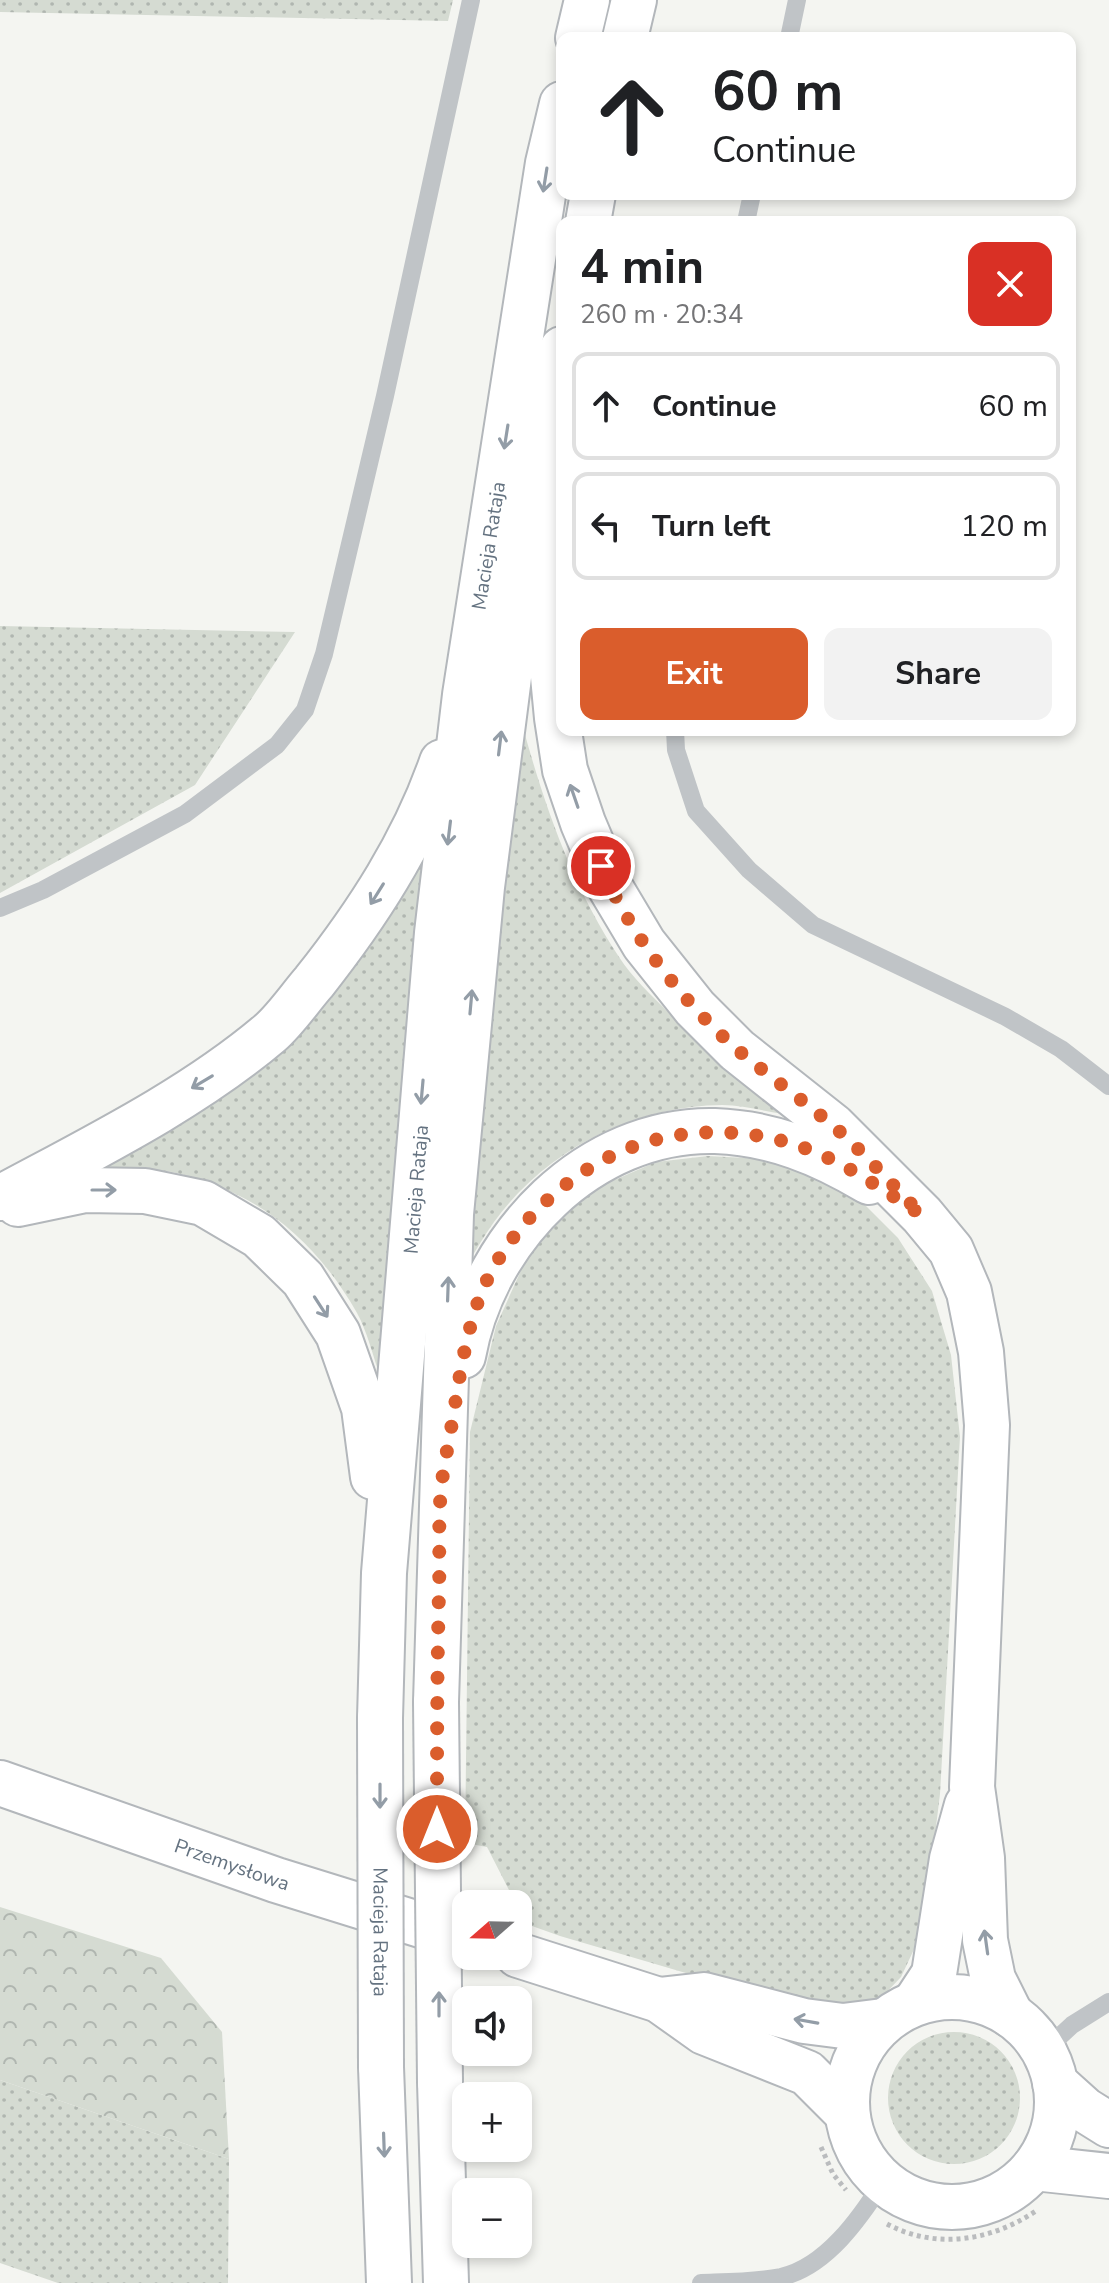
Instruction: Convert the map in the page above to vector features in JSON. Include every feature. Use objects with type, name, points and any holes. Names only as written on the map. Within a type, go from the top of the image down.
[{"type":"main road","points":[[579,32],[587,0]]},
{"type":"main road","points":[[626,32],[634,0]]},
{"type":"main road","name":"Macieja Rataja","points":[[389,2283],[381,2067],[380,1718],[384,1573],[423,1079],[465,695],[556,132]]},
{"type":"main road","name":"Macieja Rataja","points":[[446,2283],[440,2082],[436,1702],[451,1214],[482,887],[523,568],[556,383]]},
{"type":"main road","points":[[556,519],[549,635],[556,708]]},
{"type":"main road","points":[[0,1198],[119,1134],[223,1070],[273,1031],[346,942],[413,833],[433,789],[465,695]]},
{"type":"main road","points":[[560,736],[565,770],[583,823],[610,887],[644,944],[695,1008],[737,1050],[833,1126],[922,1215],[951,1250],[969,1292],[981,1352],[987,1425],[972,1787],[982,1858],[985,1940],[993,1979],[1011,2015]]},
{"type":"main road","points":[[441,1489],[463,1351],[480,1297],[517,1234],[538,1209],[563,1185],[595,1164],[622,1150],[670,1136],[713,1131],[750,1134],[812,1151],[922,1215]]},
{"type":"main road","points":[[0,1208],[85,1190],[145,1191],[203,1203],[259,1236],[303,1279],[338,1334],[364,1408],[384,1573]]},
{"type":"main road","name":"Przemysłowa","points":[[0,1783],[276,1880],[452,1935]]},
{"type":"main road","points":[[834,2129],[861,2047],[934,1974],[952,1859],[972,1787]]},
{"type":"main road","points":[[532,1959],[659,2000],[704,2032],[807,2073],[834,2129],[853,2139],[866,2162],[875,2195],[907,2197],[933,2206],[961,2207],[989,2201],[1013,2187],[1109,2176]]},
{"type":"main road","points":[[659,2000],[704,1995],[804,2021],[843,2026],[899,2012],[939,1997],[964,1997],[988,2003],[1011,2015],[1030,2031],[1050,2067],[1085,2110],[1109,2125]]},
{"type":"main road","points":[[1040,2186],[1056,2113],[1050,2067]]},
{"type":"lane","points":[[0,908],[43,890],[185,814],[277,745],[305,710],[324,654],[385,396],[471,0]]},
{"type":"lane","points":[[790,32],[797,0]]},
{"type":"lane","points":[[675,736],[676,750],[696,811],[749,870],[813,925],[1004,1016],[1061,1049],[1109,1086]]},
{"type":"lane","points":[[1050,2067],[1072,2025],[1109,2002]]},
{"type":"lane","points":[[701,2283],[759,2280],[785,2276],[806,2267],[823,2255],[875,2195]]},
{"type":"path","points":[[834,2129],[833,2174],[846,2190],[875,2195],[882,2222],[913,2235],[952,2240],[998,2232],[1040,2186]]},
{"type":"green space","points":[[0,0],[453,0],[448,21],[0,12]]},
{"type":"green space","points":[[0,626],[295,632],[195,785],[0,893]]},
{"type":"green space","points":[[521,720],[561,843],[587,902],[619,957],[642,986],[695,1040],[783,1114],[730,1105],[689,1107],[624,1123],[594,1137],[539,1173],[515,1196],[490,1228],[465,1269]]},
{"type":"green space","points":[[431,830],[399,1106],[380,1376],[361,1320],[340,1286],[322,1262],[280,1222],[230,1191],[202,1180],[162,1170],[92,1168],[211,1105],[251,1075],[296,1034],[337,988],[374,939],[402,893]]},
{"type":"green space","points":[[708,1156],[766,1159],[815,1174],[863,1203],[898,1238],[932,1291],[951,1355],[960,1437],[940,1794],[927,1900],[917,1943],[901,1977],[881,1998],[840,2011],[781,2001],[532,1926],[532,1890],[509,1890],[487,1847],[465,1843],[470,1432],[496,1326],[523,1266],[557,1218],[603,1185],[656,1162]]},
{"type":"green space","points":[[0,1907],[161,1958],[222,2032],[229,2159],[0,2080]]},
{"type":"green space","points":[[954,2032],[979,2037],[1001,2051],[1015,2073],[1020,2098],[1015,2123],[1001,2145],[979,2159],[954,2164],[929,2159],[907,2145],[893,2123],[888,2098],[893,2073],[907,2051],[929,2037]]},
{"type":"green space","points":[[0,2080],[229,2159],[228,2283],[58,2283],[0,2263]]},
{"type":"route","points":[[437,1829],[436,1702],[441,1489],[463,1351],[480,1297],[517,1234],[563,1185],[595,1164],[622,1150],[656,1139],[713,1131],[750,1134],[812,1151],[922,1215],[833,1126],[737,1050],[695,1008],[644,944],[601,866]]}]
